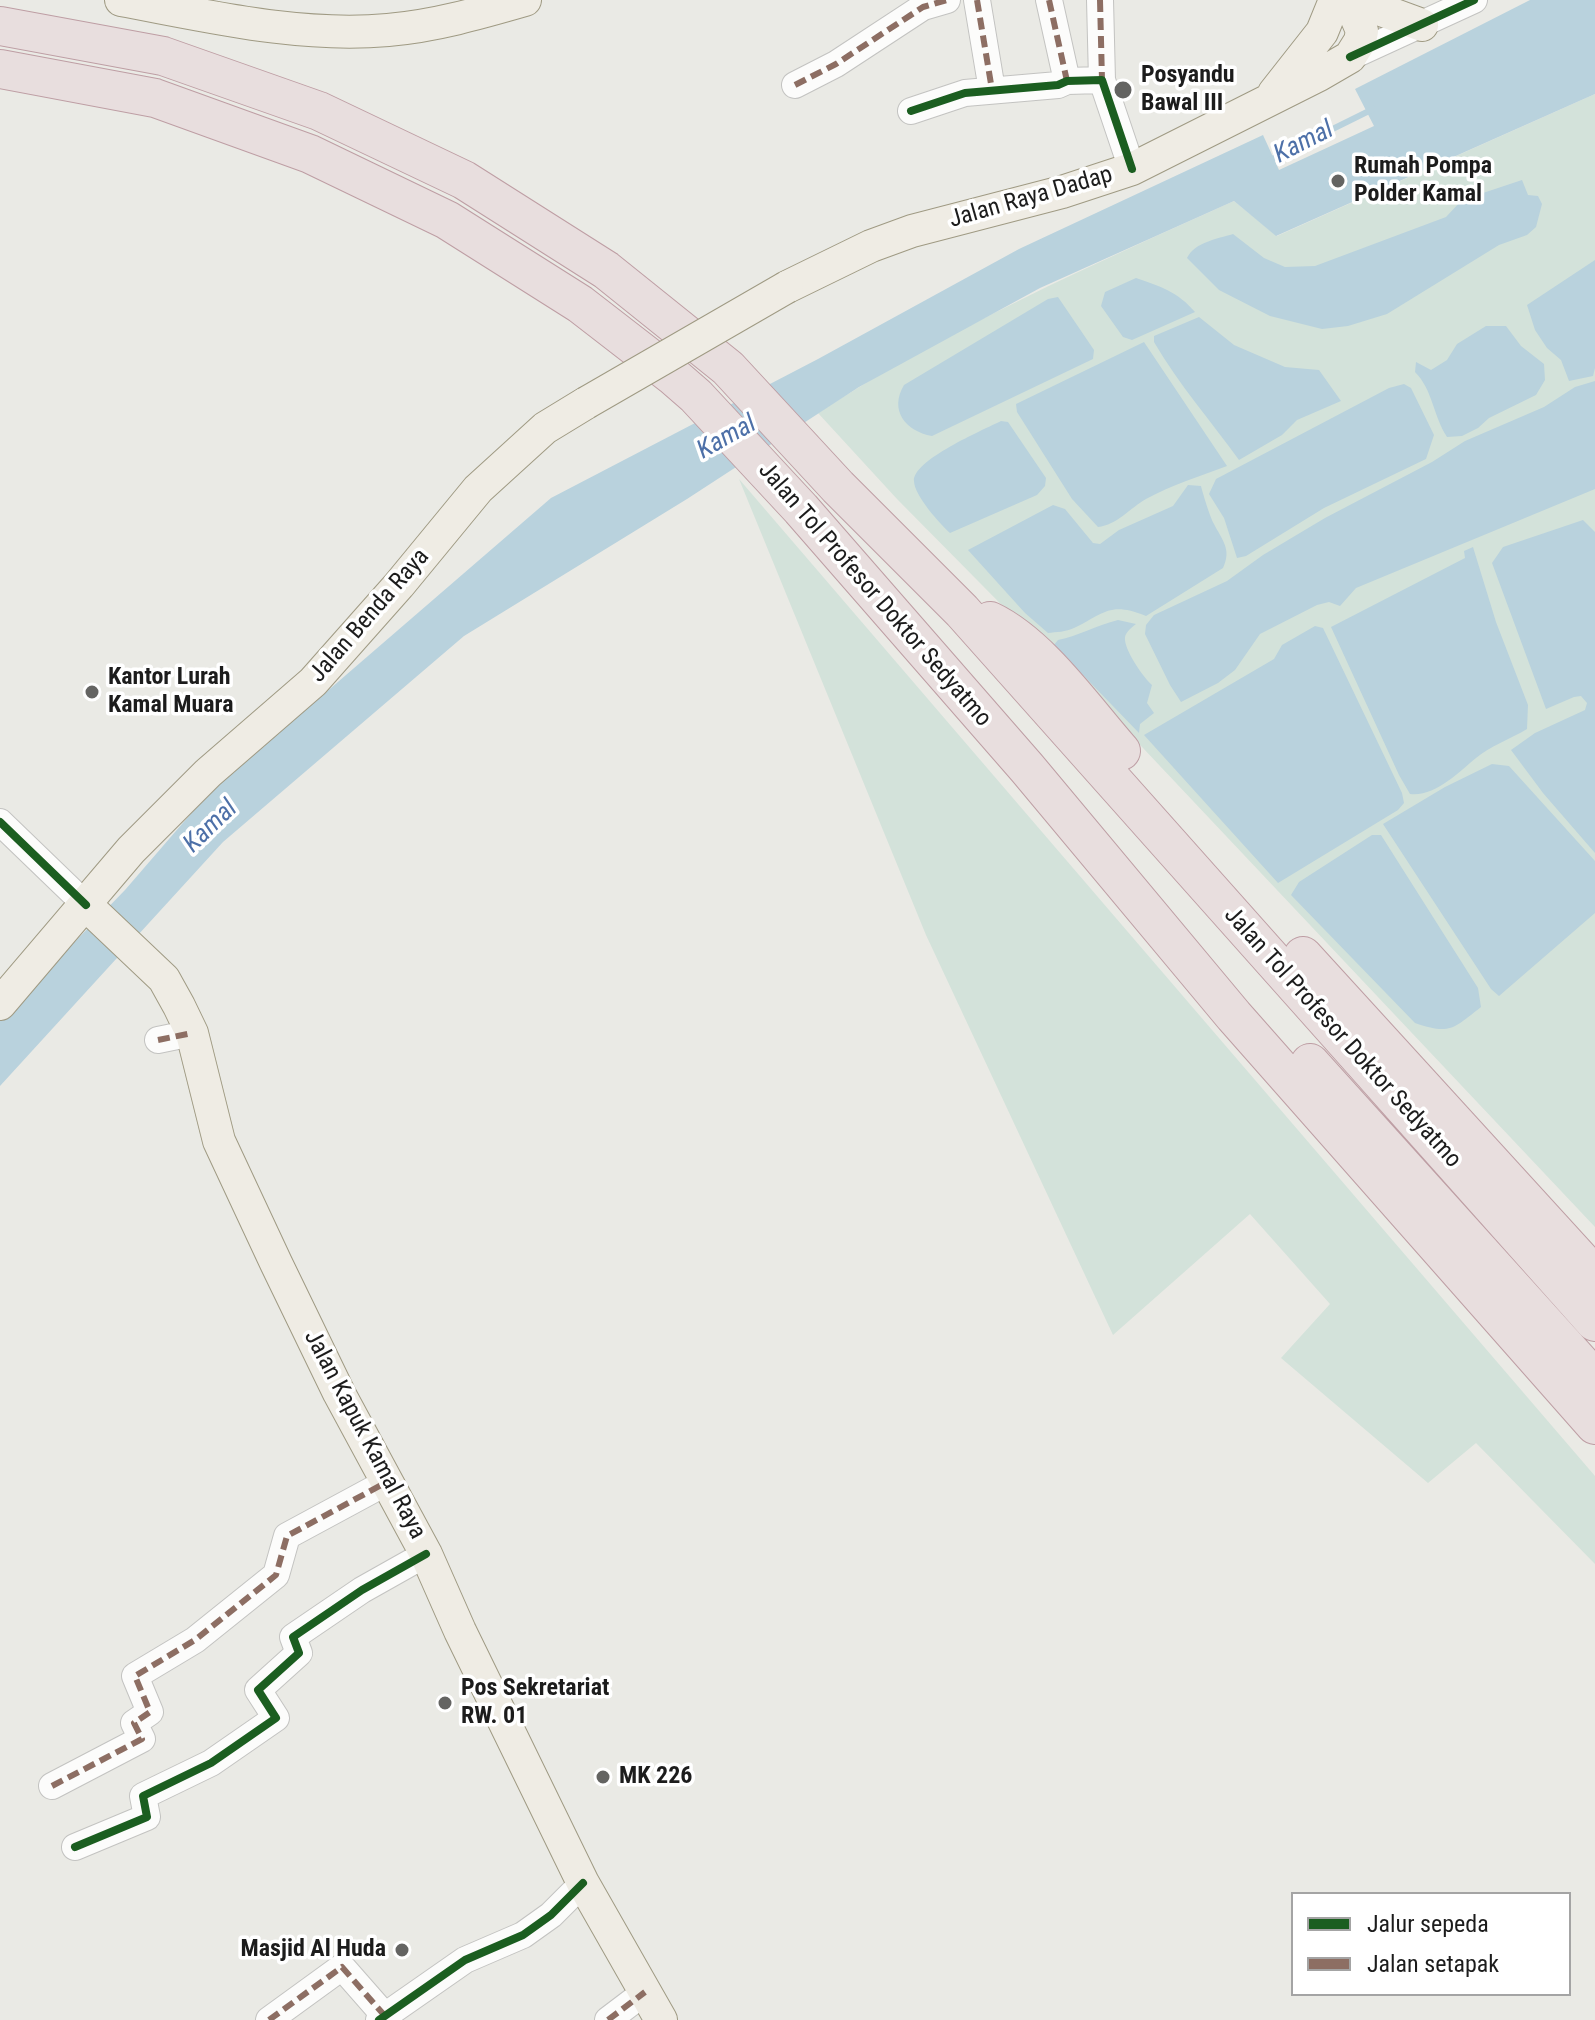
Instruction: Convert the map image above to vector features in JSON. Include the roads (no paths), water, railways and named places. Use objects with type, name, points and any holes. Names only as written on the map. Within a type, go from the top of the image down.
[{"type":"highway","name":"Jalan Tol Profesor Doktor Sedyatmo","points":[[0,26],[163,56],[332,118],[464,180],[606,270],[728,368],[838,487],[962,611],[1595,1322]]},
{"type":"highway","name":"Jalan Tol Profesor Doktor Sedyatmo","points":[[0,69],[155,98],[310,154],[474,236],[580,304],[696,396],[801,509],[1027,768],[1234,1016],[1595,1425]]},
{"type":"highway","name":"Jalan Tol Profesor Doktor Sedyatmo","points":[[962,611],[1011,631],[1037,654],[1244,892],[1595,1276]]},
{"type":"highway","name":"Jalan Tol Profesor Doktor Sedyatmo","points":[[1027,768],[1191,932],[1595,1379]]},
{"type":"highway","points":[[1460,1126],[1595,1250]]},
{"type":"main road","points":[[121,0],[253,24],[337,31],[388,30],[445,21],[525,0]]},
{"type":"main road","name":"Jalan Raya Dadap","points":[[1270,99],[1322,32],[1335,0]]},
{"type":"main road","points":[[1352,0],[1422,25]]},
{"type":"main road","points":[[1350,57],[1362,31],[1352,0]]},
{"type":"main road","name":"Jalan Raya Dadap","points":[[787,287],[898,236],[1050,188],[1132,169],[1350,57]]},
{"type":"main road","name":"Jalan Benda Raya","points":[[0,1004],[92,911],[131,850],[208,773],[313,682],[478,489],[545,428],[787,287]]},
{"type":"main road","name":"Jalan Kapuk Kamal Raya","points":[[92,911],[164,979],[192,1033],[219,1141],[322,1359],[426,1554],[460,1631],[583,1883],[661,2020]]},
{"type":"street","points":[[795,85],[836,64],[923,7],[947,0]]},
{"type":"street","points":[[977,0],[992,90]]},
{"type":"street","points":[[1049,0],[1067,81]]},
{"type":"street","points":[[1100,0],[1104,88],[1132,169]]},
{"type":"street","points":[[1350,57],[1474,0]]},
{"type":"street","points":[[911,111],[965,93],[1058,85],[1067,81],[1104,88]]},
{"type":"street","points":[[0,822],[92,911]]},
{"type":"street","points":[[158,1040],[192,1033]]},
{"type":"street","points":[[52,1786],[142,1739],[134,1723],[150,1712],[135,1676],[195,1640],[276,1575],[287,1536],[387,1482]]},
{"type":"street","points":[[75,1847],[147,1817],[143,1796],[211,1763],[276,1718],[258,1690],[299,1653],[293,1637],[362,1590],[426,1554]]},
{"type":"street","points":[[269,2020],[342,1967],[382,2018],[465,1960],[523,1935],[551,1915],[583,1883]]},
{"type":"street","points":[[608,2020],[645,1992]]},
{"type":"water","points":[[1530,0],[1595,0],[1595,94],[1276,236],[1234,201],[1040,288],[859,387],[687,499],[464,636],[223,842],[0,1086],[0,1019],[125,890],[207,795],[551,498],[818,359],[1019,249],[1263,135],[1279,170],[1374,126],[1355,89]]},
{"type":"water","points":[[1522,180],[1528,195],[1538,196],[1542,204],[1536,227],[1527,235],[1499,245],[1387,314],[1348,326],[1322,329],[1270,316],[1219,290],[1187,258],[1195,248],[1233,234],[1264,258],[1285,267],[1315,266],[1446,217],[1462,200]]},
{"type":"water","points":[[1595,260],[1595,368],[1593,376],[1569,381],[1561,360],[1547,348],[1535,330],[1527,305]]},
{"type":"water","points":[[1136,278],[1175,295],[1195,312],[1132,340],[1123,337],[1101,306],[1105,292]]},
{"type":"water","points":[[1058,297],[1094,350],[1093,359],[932,436],[914,429],[902,418],[898,403],[904,385],[1048,299]]},
{"type":"water","points":[[1199,317],[1234,345],[1285,367],[1319,370],[1341,401],[1297,420],[1282,435],[1239,460],[1184,388],[1154,342],[1154,336]]},
{"type":"water","points":[[1486,326],[1506,326],[1521,346],[1544,364],[1545,380],[1536,395],[1489,418],[1462,436],[1447,437],[1426,387],[1415,372],[1416,362],[1431,370],[1447,360],[1457,344]]},
{"type":"water","points":[[1144,342],[1227,466],[1156,494],[1117,520],[1098,527],[1072,499],[1017,412],[1016,404]]},
{"type":"water","points":[[1595,381],[1595,489],[1356,588],[1340,606],[1329,602],[1317,605],[1260,634],[1235,670],[1218,683],[1181,702],[1145,634],[1146,625],[1154,615],[1227,581],[1263,555],[1325,518],[1432,462],[1465,441],[1544,407],[1575,387]]},
{"type":"water","points":[[1404,384],[1411,388],[1434,435],[1426,459],[1324,508],[1246,556],[1237,558],[1224,518],[1209,494],[1216,479],[1389,388]]},
{"type":"water","points":[[1001,421],[1008,422],[1046,478],[1045,486],[1037,495],[950,533],[918,494],[914,481],[917,473],[950,446]]},
{"type":"water","points":[[1188,485],[1201,486],[1225,545],[1226,561],[1223,568],[1146,616],[1123,610],[1107,611],[1071,629],[1048,633],[1025,613],[968,550],[1053,505],[1065,509],[1093,543],[1100,544],[1119,530],[1173,506]]},
{"type":"water","points":[[1583,520],[1595,532],[1595,853],[1511,750],[1535,733],[1585,710],[1587,703],[1581,696],[1574,697],[1546,709],[1492,563],[1503,547]]},
{"type":"water","points":[[1473,547],[1496,622],[1528,705],[1527,729],[1481,754],[1437,788],[1410,794],[1331,627],[1465,558],[1464,551]]},
{"type":"water","points":[[1118,620],[1136,624],[1126,635],[1126,645],[1152,685],[1147,703],[1154,713],[1140,724],[1139,733],[1054,645],[1058,640]]},
{"type":"water","points":[[1315,626],[1323,628],[1404,803],[1398,810],[1278,883],[1144,735],[1274,659],[1282,645]]},
{"type":"water","points":[[1492,764],[1509,766],[1595,861],[1595,913],[1499,996],[1491,989],[1383,824],[1445,787]]},
{"type":"water","points":[[1372,835],[1381,835],[1478,988],[1481,1007],[1451,1028],[1436,1029],[1415,1023],[1291,895],[1299,882]]},
{"type":"waterway","name":"Kamal","points":[[1268,161],[1373,109]]},
{"type":"place","name":"Posyandu Bawal III","points":[[1123,90]]},
{"type":"place","name":"Rumah Pompa Polder Kamal","points":[[1338,181]]},
{"type":"place","name":"Kantor Lurah Kamal Muara","points":[[92,692]]},
{"type":"place","name":"Pos Sekretariat RW. 01","points":[[445,1703]]},
{"type":"place","name":"MK 226","points":[[603,1777]]},
{"type":"place","name":"Masjid Al Huda","points":[[402,1950]]}]
